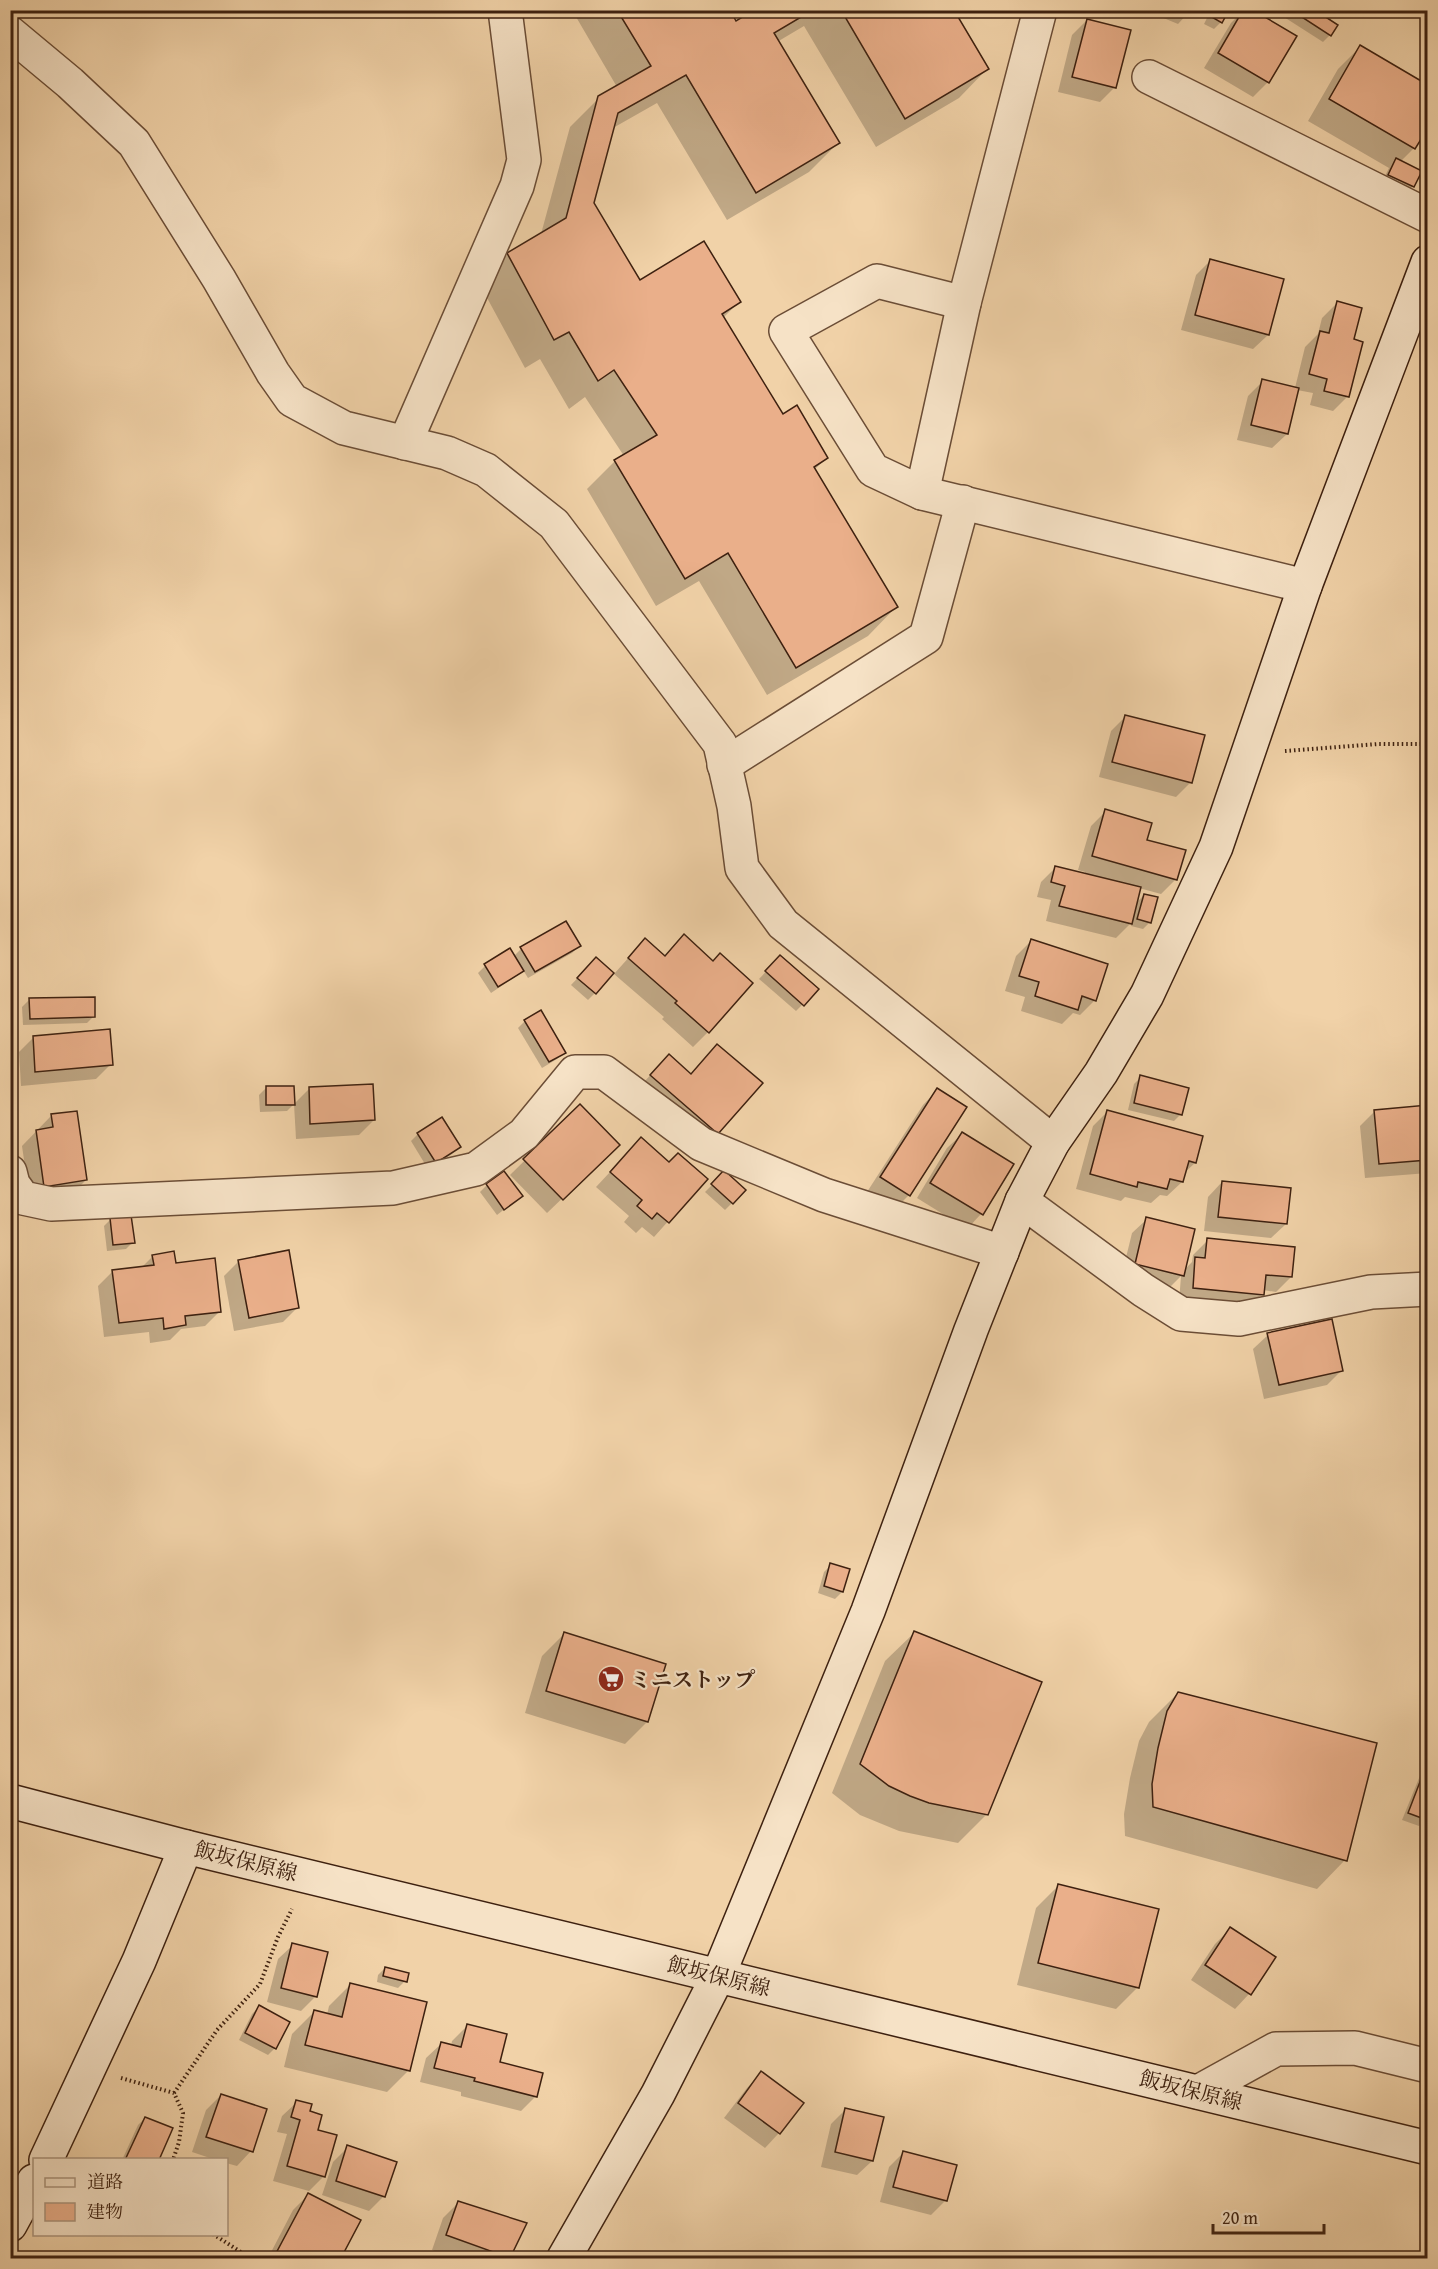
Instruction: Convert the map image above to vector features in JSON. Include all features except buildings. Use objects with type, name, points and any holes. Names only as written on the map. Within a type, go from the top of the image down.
[{"type":"street","points":[[405,443],[517,186],[524,160],[505,10]]},
{"type":"street","points":[[922,493],[964,303],[1040,10]]},
{"type":"street","points":[[10,33],[70,83],[134,143],[219,279],[273,373],[292,400],[344,428],[447,453],[486,470],[554,524],[720,744],[734,806],[742,868],[783,924],[1053,1142]]},
{"type":"street","points":[[1149,77],[1428,216]]},
{"type":"street","points":[[564,2259],[658,2094],[718,1976],[868,1611],[970,1330],[1022,1201],[1053,1142],[1101,1073],[1147,995],[1216,846],[1305,586],[1428,262]]},
{"type":"street","points":[[964,303],[877,281],[786,331],[873,470],[922,493],[1305,586]]},
{"type":"street","points":[[724,765],[926,637],[963,502]]},
{"type":"street","points":[[10,1172],[23,1198],[51,1204],[393,1188],[476,1169],[524,1134],[575,1072],[604,1072],[701,1144],[824,1195],[1002,1252]]},
{"type":"street","points":[[1022,1201],[1143,1290],[1181,1314],[1239,1319],[1371,1292],[1428,1289]]},
{"type":"street","name":"飯坂保原線","points":[[10,1801],[186,1847],[1428,2148]]},
{"type":"street","points":[[47,2158],[138,1961],[186,1847]]},
{"type":"street","points":[[1198,2092],[1276,2049],[1355,2048],[1428,2066]]},
{"type":"street","points":[[10,2225],[33,2183]]},
{"type":"path","points":[[1248,751],[1299,751],[1378,744],[1428,744]]},
{"type":"path","points":[[174,2093],[217,2030],[260,1984],[278,1937],[309,1877]]},
{"type":"path","points":[[89,2070],[174,2093]]},
{"type":"path","points":[[174,2093],[183,2114],[179,2142],[174,2158]]},
{"type":"path","points":[[215,2236],[250,2259]]},
{"type":"place","name":"ミニストップ","points":[[611,1679]]}]
